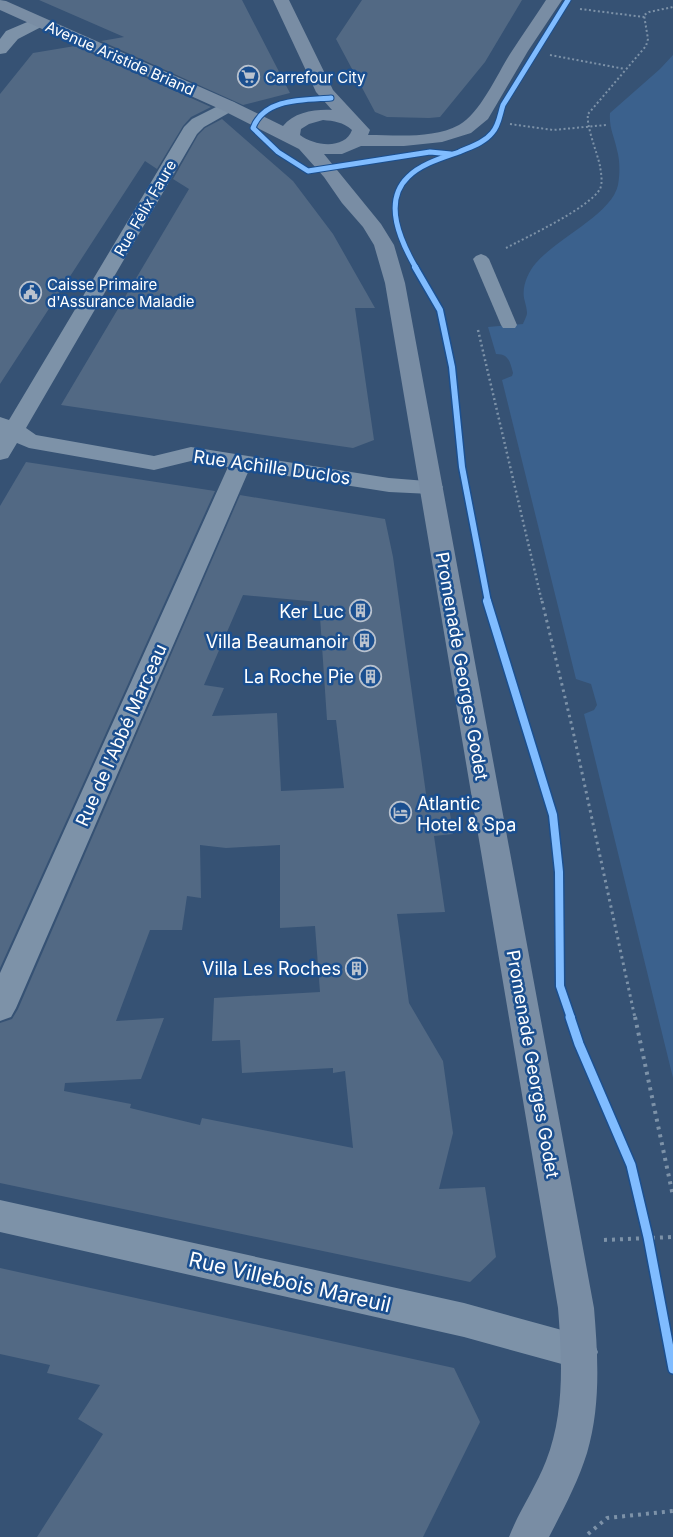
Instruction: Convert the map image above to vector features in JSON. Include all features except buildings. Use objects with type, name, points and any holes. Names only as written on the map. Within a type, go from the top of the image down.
[{"type":"street","points":[[281,0],[325,92],[361,130],[361,135],[352,143],[331,173]]},
{"type":"street","points":[[325,92],[323,101],[308,118],[292,127],[299,142],[327,150],[352,143],[442,137],[465,129],[479,119],[520,51],[554,0]]},
{"type":"street","name":"Avenue Aristide Briand","points":[[0,4],[235,109],[299,142]]},
{"type":"street","points":[[0,50],[6,34],[39,22]]},
{"type":"street","name":"Avenue Aristide Briand","points":[[235,109],[266,118],[288,120],[334,116],[352,121]]},
{"type":"street","name":"Rue Félix Faure","points":[[0,454],[7,427],[190,131],[198,123],[235,109]]},
{"type":"street","name":"Promenade Georges Godet","points":[[299,142],[331,173],[349,199],[371,224],[384,245],[395,283],[576,1308],[580,1352],[579,1393],[571,1443],[565,1461],[528,1537]]},
{"type":"street","name":"Rue Achille Duclos","points":[[7,427],[29,441],[154,462],[191,454],[389,484],[431,487]]},
{"type":"street","name":"Rue de l'Abbé Marceau","points":[[0,1008],[242,461]]},
{"type":"street","name":"Rue Villebois Mareuil","points":[[0,1216],[464,1320],[580,1352]]},
{"type":"lane","points":[[481,259],[509,325]]},
{"type":"path","points":[[644,17],[649,12],[673,7]]},
{"type":"path","points":[[578,9],[644,17]]},
{"type":"path","points":[[481,259],[496,254],[537,231],[597,193],[601,183],[596,146],[586,122],[588,114],[646,46],[648,39],[644,17]]},
{"type":"path","points":[[584,60],[625,70]]},
{"type":"path","points":[[506,124],[553,130],[606,126]]},
{"type":"path","points":[[477,328],[573,731],[673,1196]]},
{"type":"path","points":[[646,1228],[650,1247]]},
{"type":"path","points":[[565,1243],[673,1237]]},
{"type":"path","points":[[588,1534],[607,1518],[673,1511]]},
{"type":"water","points":[[673,55],[673,1078],[584,714],[594,710],[597,705],[591,684],[576,679],[502,380],[512,376],[513,373],[510,362],[506,357],[496,354],[488,327],[523,324],[527,313],[524,289],[526,279],[533,267],[545,254],[595,216],[614,196],[618,185],[619,167],[610,113]]},
{"type":"cycle path","points":[[568,0],[503,105],[498,123],[492,134],[480,143],[421,167],[407,177],[396,196],[394,208],[401,236],[409,256],[440,310],[452,367],[462,467],[487,600],[553,815],[559,872],[560,986],[579,1044],[631,1165],[648,1237],[673,1369]]},
{"type":"cycle path","points":[[331,98],[296,101],[269,108],[260,115],[253,128],[278,152],[308,171],[430,152],[451,154]]},
{"type":"place","name":"Carrefour City","points":[[249,77]]},
{"type":"place","name":"Caisse Primaire d'Assurance Maladie","points":[[31,293]]},
{"type":"place","name":"Ker Luc","points":[[360,611]]},
{"type":"place","name":"Villa Beaumanoir","points":[[364,641]]},
{"type":"place","name":"La Roche Pie","points":[[370,676]]},
{"type":"place","name":"Atlantic Hotel & Spa","points":[[401,813]]},
{"type":"place","name":"Villa Les Roches","points":[[357,968]]}]
